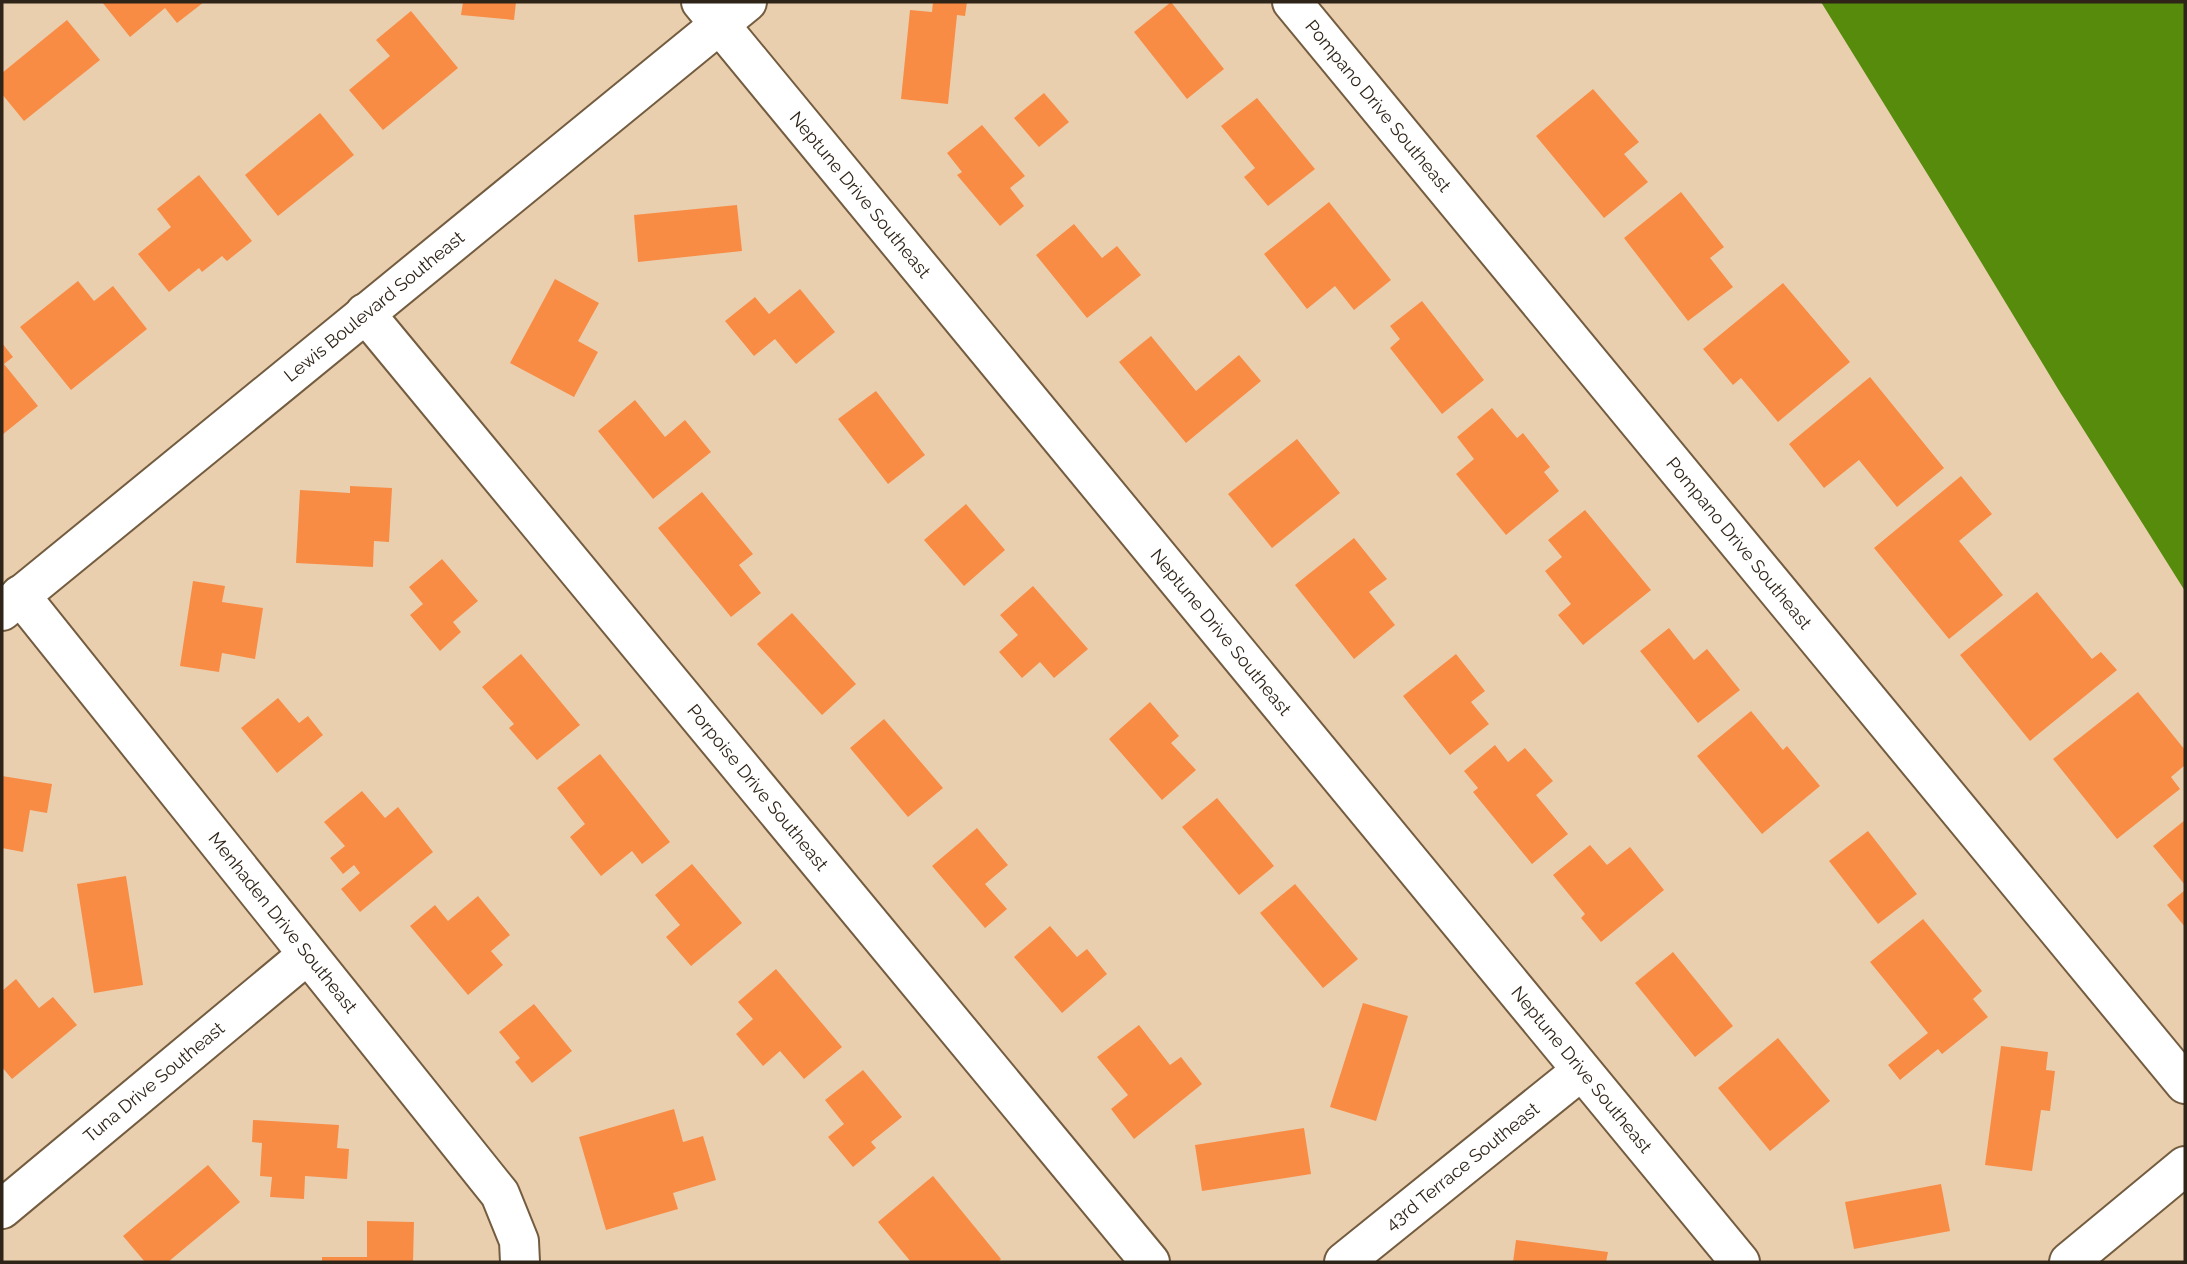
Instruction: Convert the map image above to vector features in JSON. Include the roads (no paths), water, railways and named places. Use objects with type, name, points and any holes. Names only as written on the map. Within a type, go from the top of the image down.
[{"type":"street","name":"Pompano Drive Southeast","points":[[1292,2],[2185,1084]]},
{"type":"street","name":"Lewis Boulevard Southeast","points":[[11,603],[365,313],[723,9]]},
{"type":"street","name":"Neptune Drive Southeast","points":[[723,9],[1581,1071],[1740,1262]]},
{"type":"street","name":"Porpoise Drive Southeast","points":[[365,313],[1150,1262]]},
{"type":"street","name":"Menhaden Drive Southeast","points":[[11,603],[307,955],[500,1194],[519,1241],[520,1262]]},
{"type":"street","name":"Tuna Drive Southeast","points":[[2,1209],[307,955]]},
{"type":"street","name":"43rd Terrace Southeast","points":[[1344,1262],[1581,1071]]},
{"type":"street","points":[[2069,1262],[2185,1166]]}]
